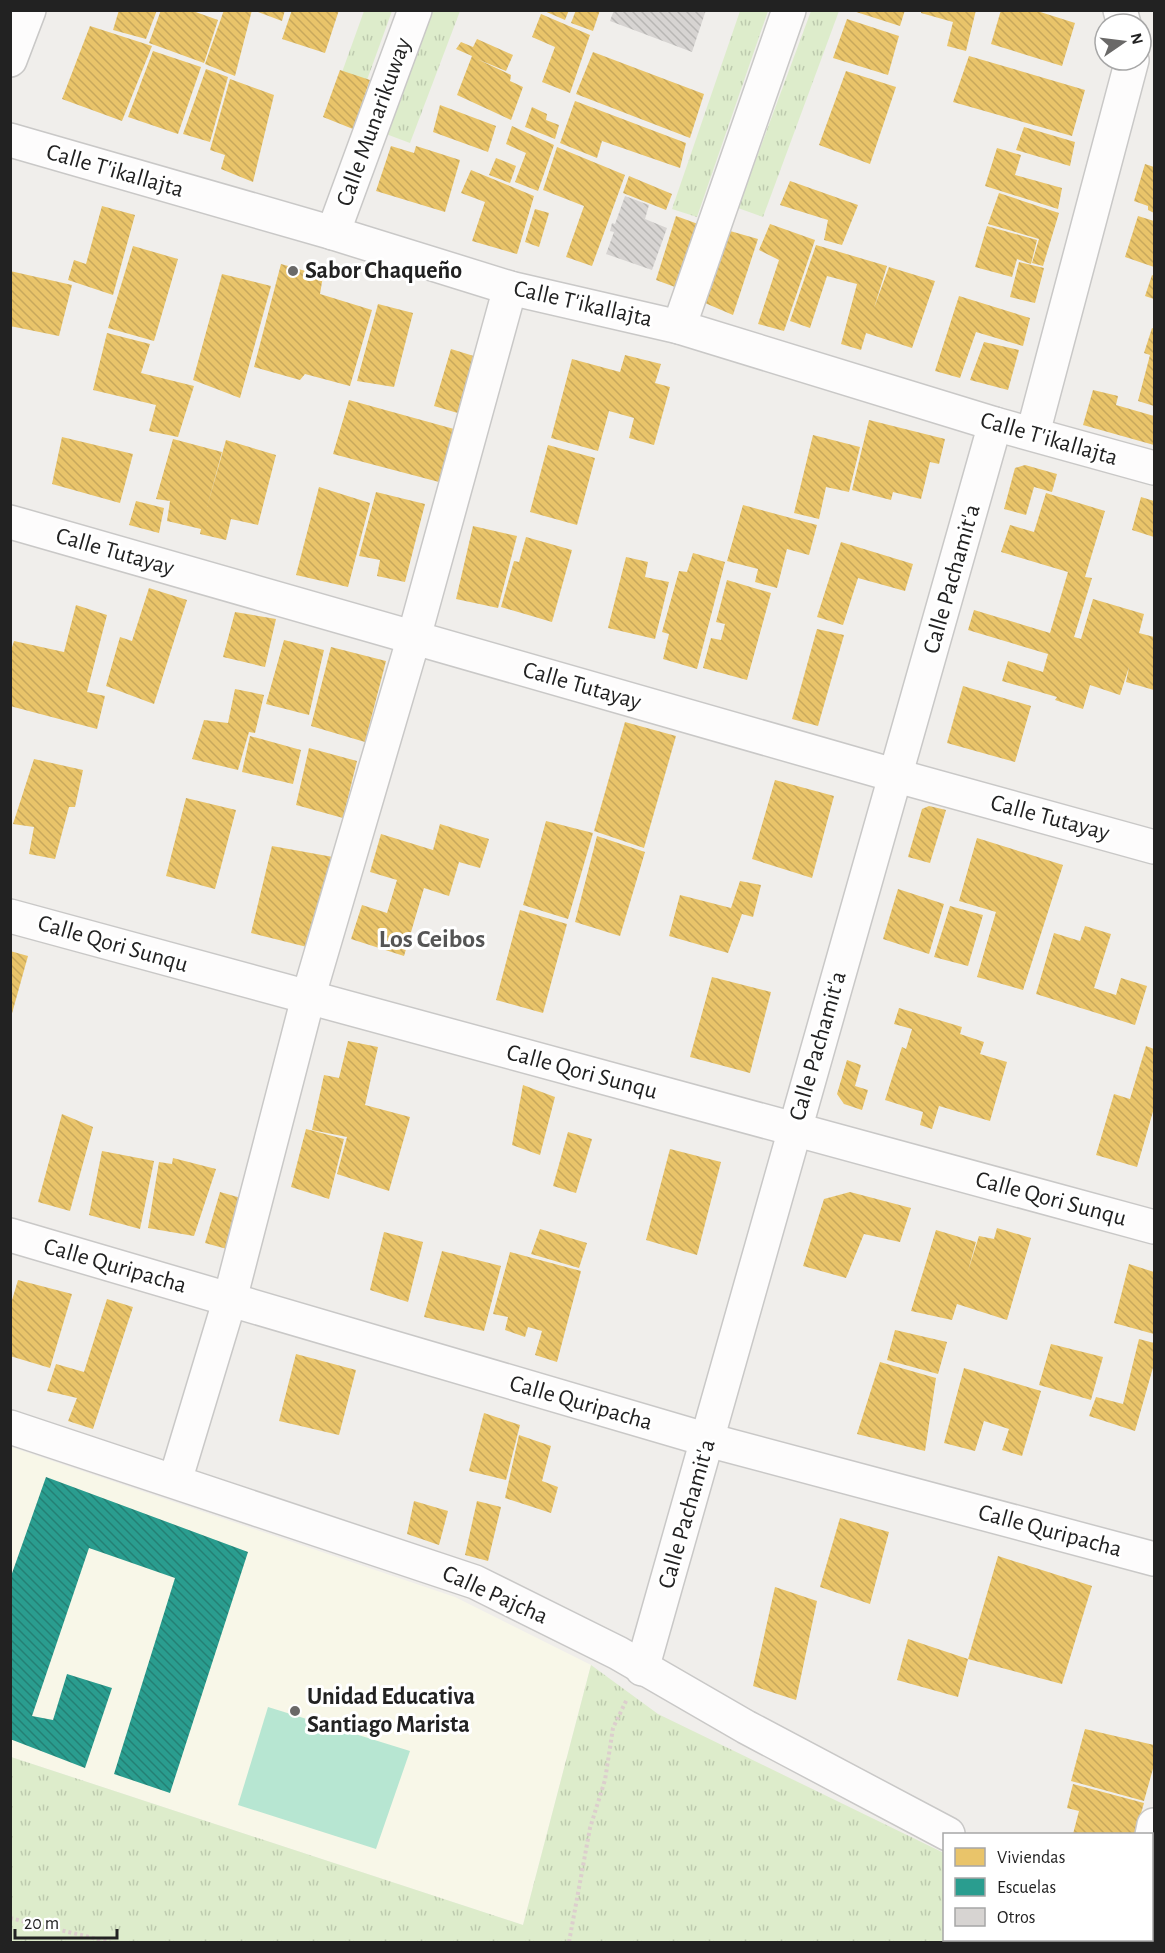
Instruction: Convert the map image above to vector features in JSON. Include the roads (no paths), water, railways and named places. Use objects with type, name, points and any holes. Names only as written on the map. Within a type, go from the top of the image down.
[{"type":"street","points":[[10,60],[29,10]]},
{"type":"street","name":"Calle Munarikuway","points":[[333,233],[415,10]]},
{"type":"street","points":[[680,327],[789,10]]},
{"type":"street","points":[[1033,433],[1129,72]]},
{"type":"street","name":"Calle T'ikallajta","points":[[10,140],[333,233],[510,288],[680,327],[995,424],[1155,468]]},
{"type":"street","points":[[174,1481],[230,1299],[308,998],[414,637],[510,288]]},
{"type":"street","name":"Calle Pachamit'a","points":[[642,1669],[995,424]]},
{"type":"street","name":"Calle Tutayay","points":[[10,522],[897,776],[1155,847]]},
{"type":"street","name":"Calle Qori Sunqu","points":[[10,916],[1155,1227]]},
{"type":"street","name":"Calle Quripacha","points":[[10,1235],[708,1440],[1155,1559]]},
{"type":"street","name":"Calle Pajcha","points":[[10,1427],[475,1582],[618,1653],[642,1669],[946,1833]]},
{"type":"place","name":"Sabor Chaqueño","points":[[293,271]]},
{"type":"place","name":"Unidad Educativa Santiago Marista","points":[[295,1711]]},
{"type":"district","name":"Los Ceibos","points":[[432,939]]}]
